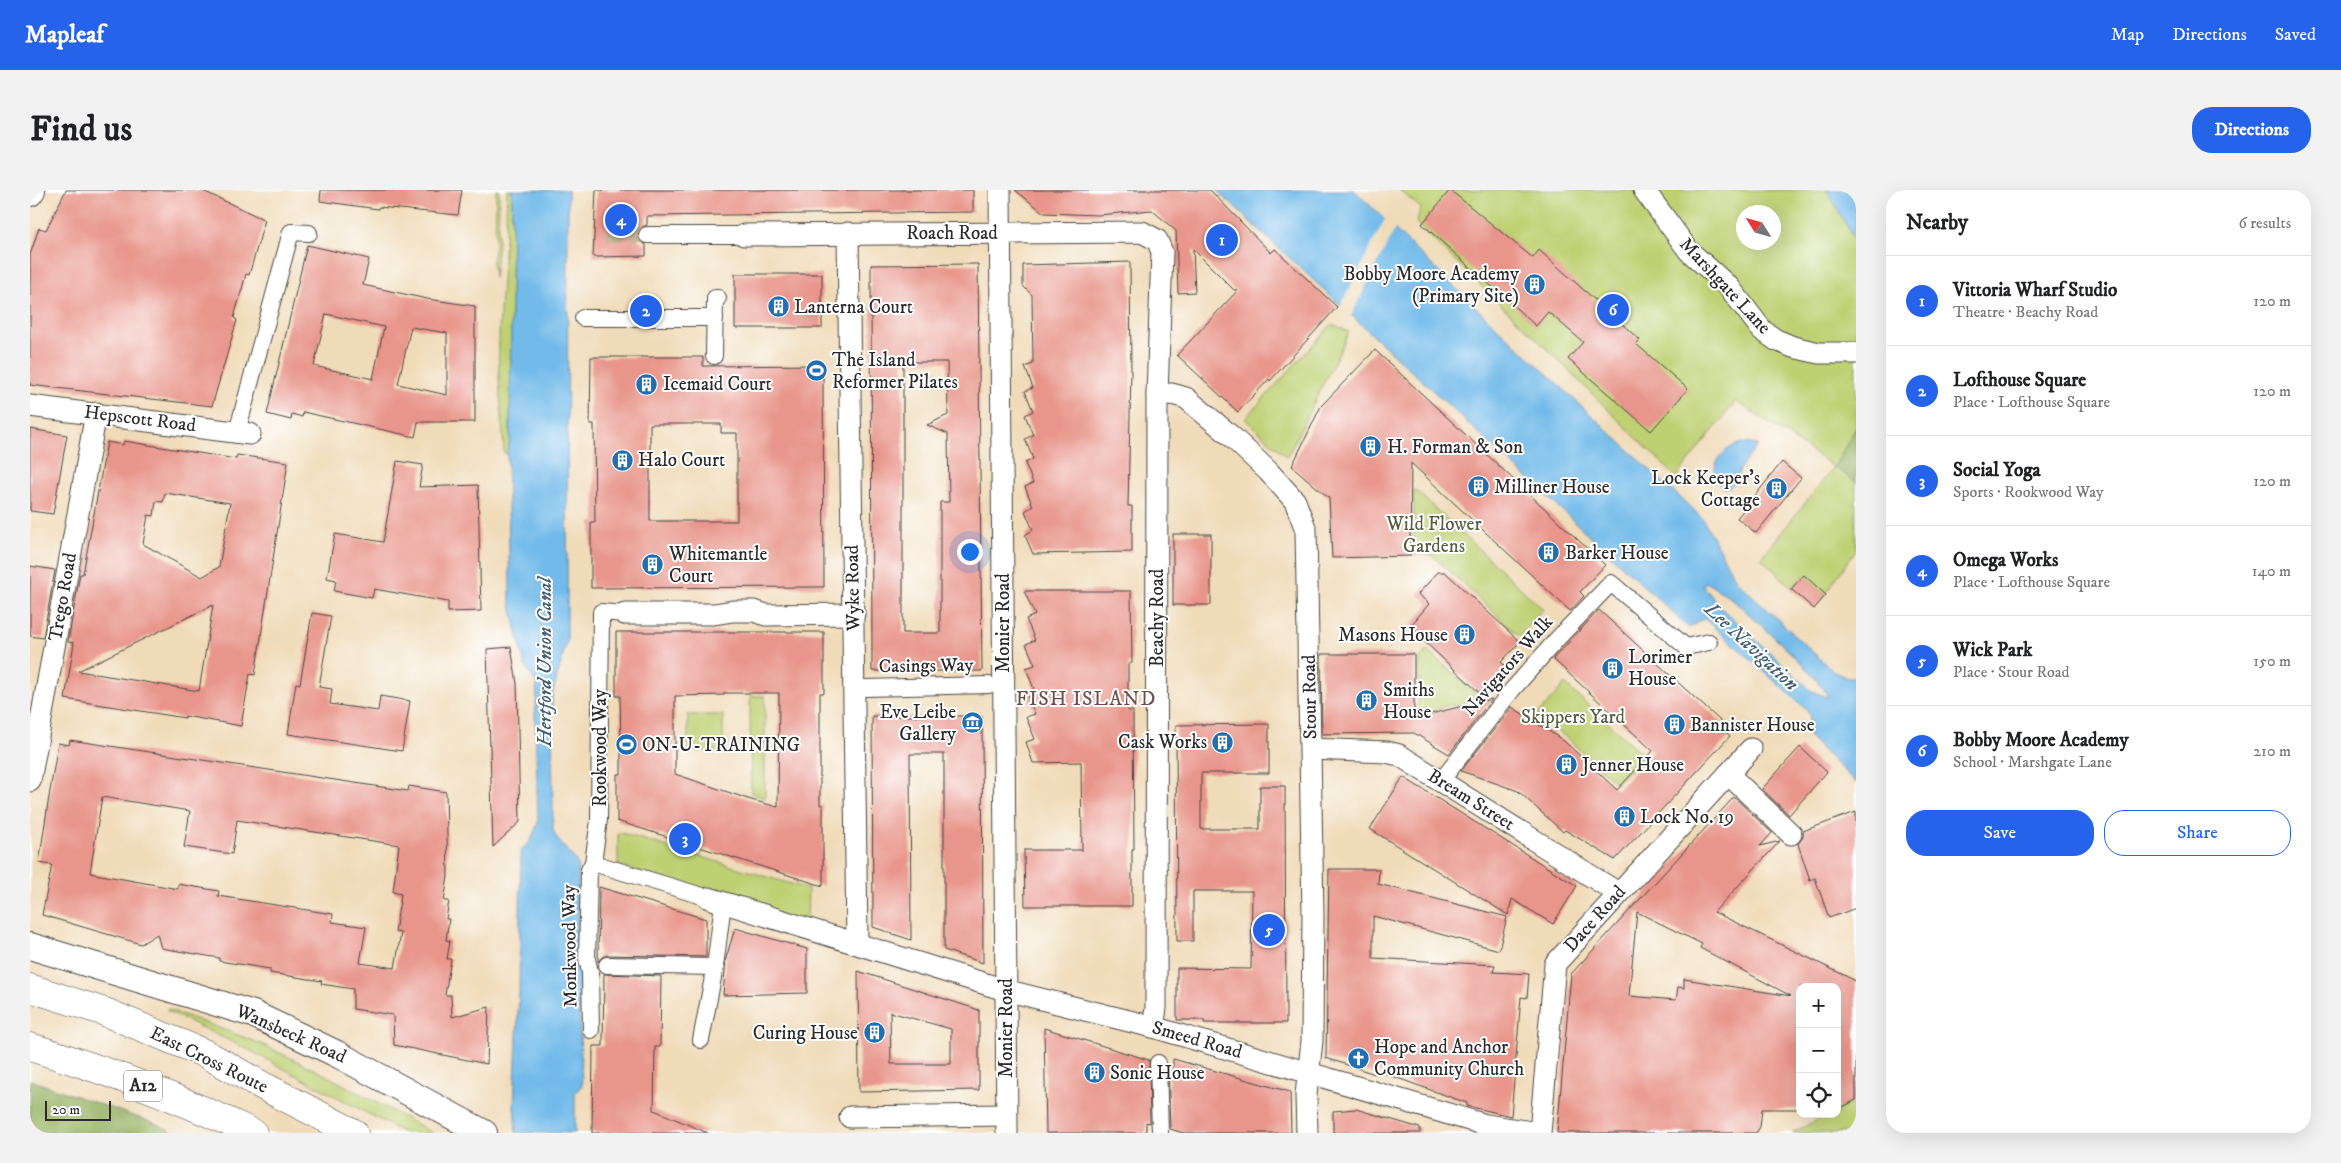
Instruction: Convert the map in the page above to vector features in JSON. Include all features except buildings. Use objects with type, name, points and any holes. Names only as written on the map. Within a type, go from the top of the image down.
[{"type":"highway","name":"East Cross Route","points":[[30,988],[105,1012],[206,1054],[354,1133]]},
{"type":"highway","name":"A12","points":[[30,1007],[96,1029],[196,1068],[263,1086]]},
{"type":"highway","name":"A12","points":[[30,1047],[85,1064],[216,1115],[253,1133]]},
{"type":"street","name":"Monier Road","points":[[1000,190],[1006,1124]]},
{"type":"street","name":"Marshgate Lane","points":[[1644,190],[1689,251],[1729,287],[1762,330],[1776,340],[1793,347],[1818,353],[1856,353]]},
{"type":"street","points":[[244,433],[291,232],[309,232]]},
{"type":"street","name":"Roach Road","points":[[744,235],[1142,232],[1157,240]]},
{"type":"street","name":"Wyke Road","points":[[848,233],[857,942]]},
{"type":"street","points":[[647,235],[744,235]]},
{"type":"street","name":"Beachy Road","points":[[1153,1027],[1156,1008],[1158,395],[1162,252],[1157,240]]},
{"type":"street","points":[[714,356],[715,298],[718,298]]},
{"type":"street","points":[[583,318],[715,318]]},
{"type":"street","name":"Stour Road","points":[[1158,395],[1172,394],[1186,398],[1268,471],[1298,505],[1306,530],[1313,914],[1312,1041],[1310,1074],[1306,1095],[1307,1133]]},
{"type":"street","name":"Hepscott Road","points":[[30,406],[244,433]]},
{"type":"street","name":"Trego Road","points":[[30,781],[96,413]]},
{"type":"street","name":"Navigators Walk","points":[[1441,781],[1512,690],[1558,637],[1611,583],[1686,647],[1709,642]]},
{"type":"street","name":"Rookwood Way","points":[[593,862],[599,820],[601,612],[625,614],[714,614],[733,610],[754,611],[766,615],[854,614]]},
{"type":"street","name":"Casings Way","points":[[865,688],[989,685]]},
{"type":"street","name":"Bream Street","points":[[1311,749],[1387,752],[1400,755],[1618,893]]},
{"type":"street","name":"Dace Road","points":[[1539,1133],[1555,964],[1751,749]]},
{"type":"street","points":[[1728,774],[1791,834]]},
{"type":"street","points":[[593,862],[857,942]]},
{"type":"street","name":"Monkwood Way","points":[[591,1030],[590,972],[587,959],[588,870],[593,862]]},
{"type":"street","points":[[701,1040],[715,967],[716,900]]},
{"type":"street","name":"Smeed Road","points":[[857,942],[1005,990],[1153,1027],[1486,1125],[1539,1133]]},
{"type":"street","name":"Wansbeck Road","points":[[30,946],[253,1014],[337,1054],[484,1133]]},
{"type":"street","points":[[607,966],[715,967]]},
{"type":"street","points":[[1158,1062],[1160,1133]]},
{"type":"street","points":[[850,1117],[1006,1124]]},
{"type":"green space","points":[[496,190],[499,190],[498,245],[494,278],[492,262],[495,245]]},
{"type":"green space","points":[[507,190],[512,190],[510,439],[507,453],[504,453],[499,386],[499,353]]},
{"type":"green space","points":[[1399,190],[1856,190],[1856,550],[1825,594],[1804,575],[1792,588],[1761,558],[1834,467],[1736,401],[1676,477],[1416,223],[1421,208]]},
{"type":"green space","points":[[1332,324],[1349,332],[1287,457],[1245,419]]},
{"type":"green space","points":[[1856,427],[1856,482],[1834,467]]},
{"type":"green space","name":"Wild Flower Gardens","points":[[1414,489],[1543,609],[1519,636],[1432,555],[1413,554]]},
{"type":"green space","points":[[1427,650],[1478,696],[1466,708],[1453,705],[1441,708],[1431,714],[1422,724],[1417,725],[1420,659]]},
{"type":"green space","name":"Skippers Yard","points":[[1565,684],[1644,756],[1616,783],[1567,738],[1536,716]]},
{"type":"green space","points":[[750,696],[765,696],[765,798],[751,793]]},
{"type":"green space","points":[[688,715],[723,715],[723,751],[688,751]]},
{"type":"green space","points":[[618,832],[808,889],[807,924],[618,865]]},
{"type":"green space","points":[[168,1009],[259,1043],[316,1070],[433,1133],[404,1133],[249,1050],[167,1011]]},
{"type":"green space","points":[[30,1080],[157,1124],[175,1133],[30,1133]]},
{"type":"green space","points":[[1856,1100],[1856,1133],[1792,1133],[1821,1118],[1841,1118],[1841,1108]]},
{"type":"water","name":"Hertford Union Canal","points":[[512,190],[568,190],[567,641],[552,696],[553,830],[558,840],[578,865],[578,976],[582,1085],[575,1093],[575,1133],[516,1133],[514,1106],[519,990],[521,850],[530,842],[538,823],[536,682],[525,666],[510,602],[507,453],[510,439]]},
{"type":"water","name":"Lee Navigation","points":[[1216,190],[1354,190],[1473,305],[1702,518],[1736,580],[1834,672],[1848,678],[1856,678],[1856,783],[1809,737],[1807,727],[1810,716],[1805,708],[1704,618],[1689,628]],"holes":[[[1705,582],[1728,596],[1784,646],[1814,677],[1824,689],[1827,697],[1812,691],[1720,607],[1703,585]]]},
{"type":"water","points":[[1827,190],[1856,190],[1856,243]]},
{"type":"water","points":[[1742,443],[1758,445],[1741,467],[1735,482],[1730,487],[1723,488],[1715,481],[1714,474],[1717,462],[1730,448]]},
{"type":"pier","points":[[1386,217],[1396,227],[1350,318],[1339,309]]},
{"type":"tunnel","points":[[605,235],[647,235]]},
{"type":"place","name":"Omega Works","points":[[621,220]]},
{"type":"place","name":"Vittoria Wharf Studio","points":[[1222,240]]},
{"type":"place","name":"Bobby Moore Academy (Primary Site)","points":[[1535,285]]},
{"type":"place","name":"Lanterna Court","points":[[778,307]]},
{"type":"place","name":"Bobby Moore Academy","points":[[1613,310]]},
{"type":"place","name":"Lofthouse Square","points":[[646,311]]},
{"type":"place","name":"The Island Reformer Pilates","points":[[816,371]]},
{"type":"place","name":"Icemaid Court","points":[[647,384]]},
{"type":"place","name":"H. Forman & Son","points":[[1371,447]]},
{"type":"place","name":"Halo Court","points":[[622,460]]},
{"type":"place","name":"Milliner House","points":[[1478,487]]},
{"type":"place","name":"Lock Keeper's Cottage","points":[[1776,489]]},
{"type":"place","name":"Barker House","points":[[1549,553]]},
{"type":"place","name":"Whitemantle Court","points":[[653,565]]},
{"type":"place","name":"Masons House","points":[[1464,635]]},
{"type":"place","name":"Lorimer House","points":[[1612,668]]},
{"type":"place","name":"Smiths House","points":[[1367,701]]},
{"type":"place","name":"Eve Leibe Gallery","points":[[972,723]]},
{"type":"place","name":"Bannister House","points":[[1674,725]]},
{"type":"place","name":"Cask Works","points":[[1223,742]]},
{"type":"place","name":"ON-U-TRAINING","points":[[626,745]]},
{"type":"place","name":"Jenner House","points":[[1566,765]]},
{"type":"place","name":"Lock No. 19","points":[[1624,817]]},
{"type":"place","name":"Social Yoga","points":[[685,839]]},
{"type":"place","name":"Wick Park","points":[[1269,930]]},
{"type":"place","name":"Curing House","points":[[874,1033]]},
{"type":"place","name":"Hope and Anchor Community Church","points":[[1358,1058]]},
{"type":"place","name":"Sonic House","points":[[1094,1073]]},
{"type":"district","name":"FISH ISLAND","points":[[1086,699]]}]
